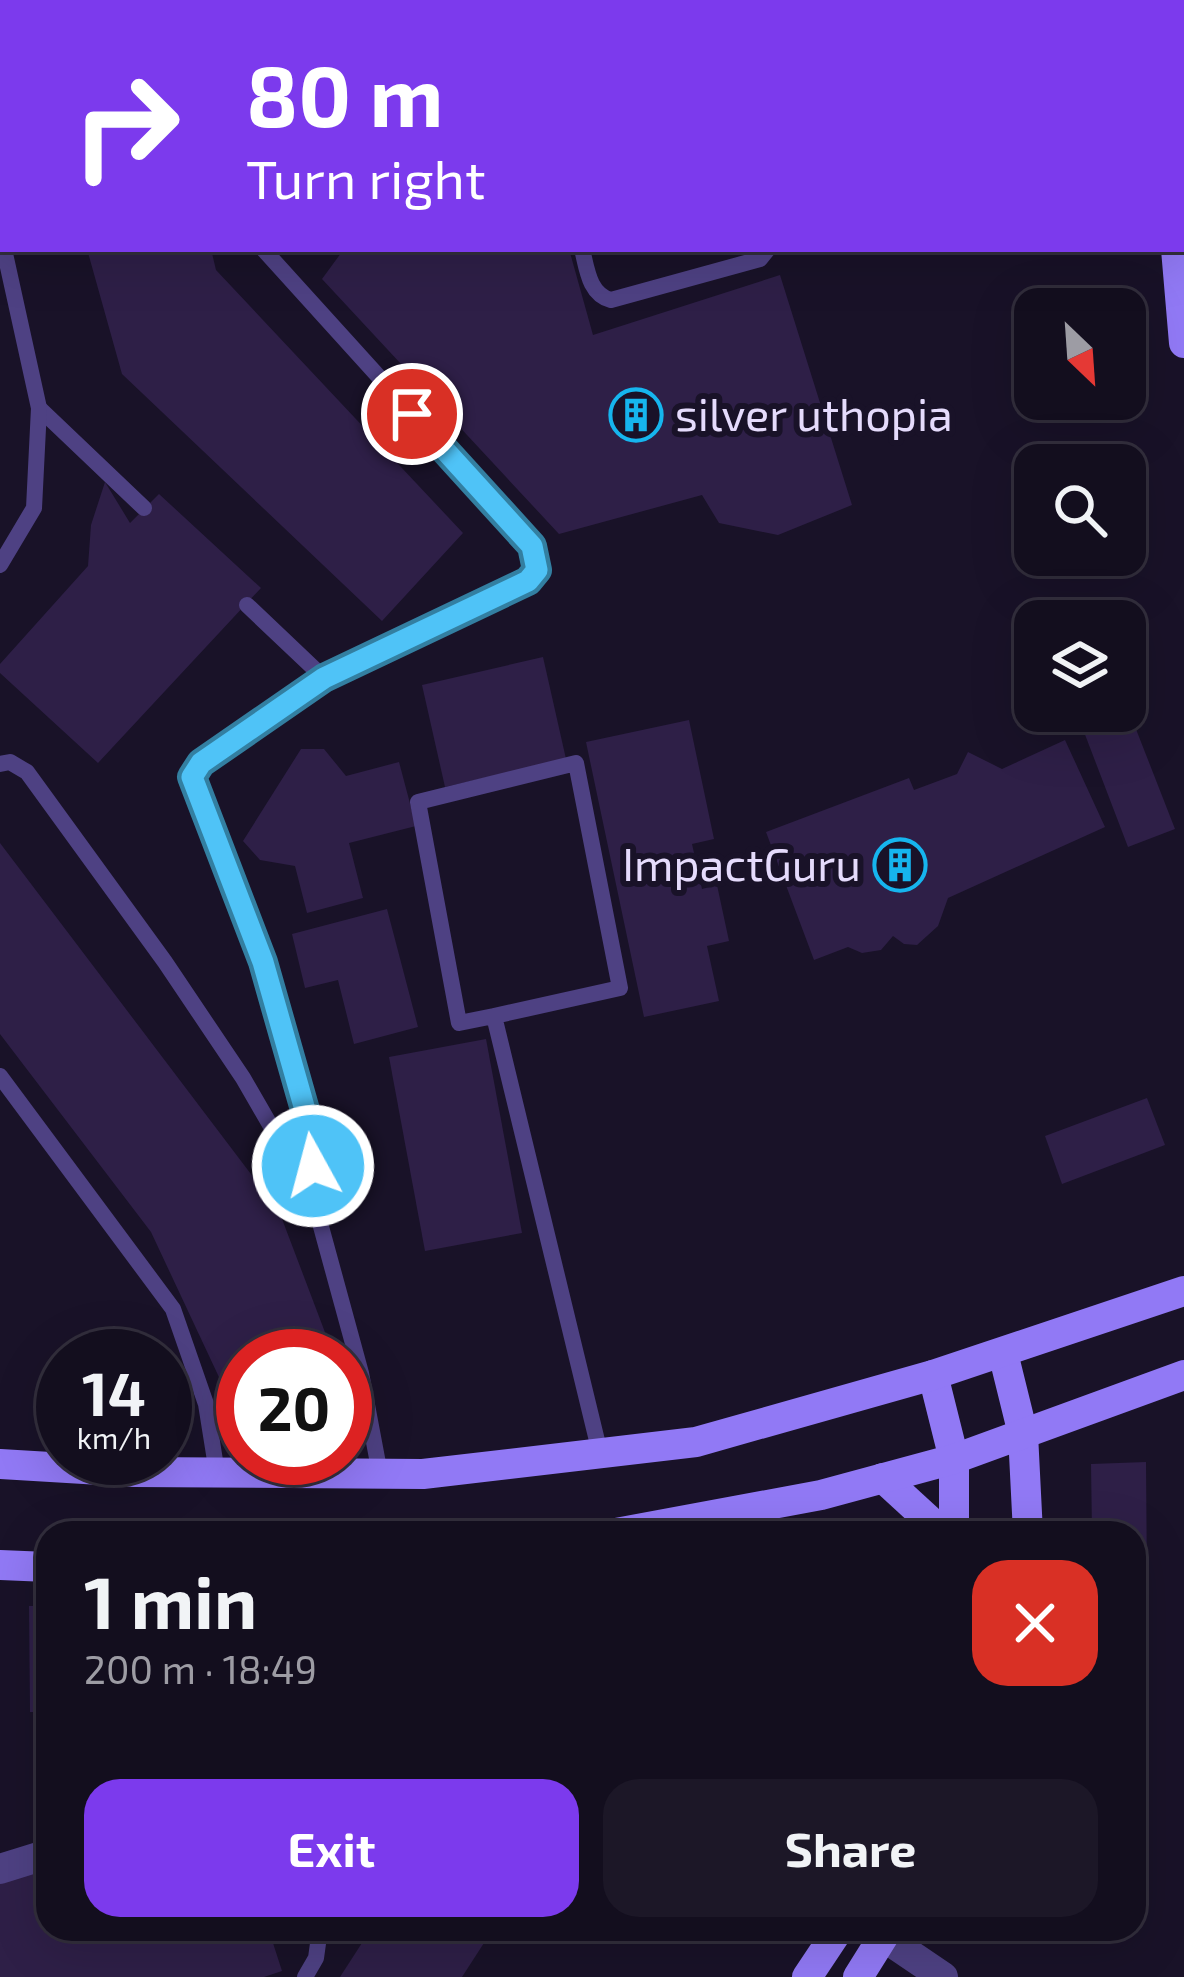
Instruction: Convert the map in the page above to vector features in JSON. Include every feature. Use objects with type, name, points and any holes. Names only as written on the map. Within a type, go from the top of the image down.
[{"type":"main road","points":[[1176,252],[1184,343]]},
{"type":"main road","points":[[372,1474],[423,1474],[696,1442],[933,1375],[1184,1292]]},
{"type":"main road","points":[[1003,1353],[1022,1434],[1027,1521]]},
{"type":"main road","points":[[933,1375],[954,1459],[954,1521]]},
{"type":"main road","points":[[681,1521],[821,1495],[954,1459],[1184,1375]]},
{"type":"main road","points":[[0,1464],[216,1473]]},
{"type":"main road","points":[[883,1478],[931,1521]]},
{"type":"main road","points":[[0,1565],[36,1566]]},
{"type":"main road","points":[[807,1977],[831,1941]]},
{"type":"main road","points":[[858,1977],[881,1941]]},
{"type":"street","points":[[0,1869],[36,1858]]},
{"type":"street","points":[[896,1941],[943,1977]]},
{"type":"lane","points":[[0,565],[34,508],[38,408],[4,252]]},
{"type":"lane","points":[[266,252],[537,557],[537,570],[528,581],[324,678],[201,763],[192,777],[263,962],[298,1080],[311,1131],[314,1201],[361,1373],[380,1474]]},
{"type":"lane","points":[[583,252],[592,285],[600,297],[611,299],[760,259],[766,252]]},
{"type":"lane","points":[[38,408],[144,508]]},
{"type":"lane","points":[[247,605],[324,678]]},
{"type":"lane","points":[[0,764],[10,762],[27,772],[152,943],[243,1078],[314,1201]]},
{"type":"lane","points":[[576,763],[620,988],[494,1016],[459,1023],[418,802],[576,763]]},
{"type":"lane","points":[[494,1016],[600,1453]]},
{"type":"lane","points":[[0,1076],[173,1309],[206,1404],[216,1467]]},
{"type":"lane","points":[[305,1977],[316,1958],[318,1941]]},
{"type":"building","points":[[88,252],[212,252],[216,270],[463,533],[382,621],[122,374]]},
{"type":"building","name":"silver uthopia","points":[[342,252],[570,252],[593,335],[780,275],[852,505],[778,535],[719,523],[702,495],[559,534],[322,279]]},
{"type":"building","points":[[105,482],[130,523],[159,494],[261,588],[98,763],[0,673],[0,664],[88,566],[91,525]]},
{"type":"building","points":[[543,657],[566,759],[445,787],[422,685]]},
{"type":"building","points":[[689,720],[714,839],[692,844],[702,889],[717,885],[729,941],[707,946],[719,1001],[644,1017],[586,742]]},
{"type":"building","points":[[1084,732],[1137,732],[1175,829],[1128,847]]},
{"type":"building","name":"ImpactGuru","points":[[1065,740],[1105,827],[948,898],[938,926],[917,945],[904,944],[893,936],[881,950],[862,953],[848,947],[814,960],[766,832],[909,778],[914,790],[957,774],[968,752],[1002,769]]},
{"type":"building","points":[[301,749],[324,749],[346,776],[399,762],[416,826],[349,843],[363,898],[307,913],[295,866],[260,860],[243,841]]},
{"type":"building","points":[[0,843],[279,1211],[324,1329],[216,1329],[216,1371],[151,1232],[0,1034]]},
{"type":"building","points":[[387,909],[418,1027],[354,1044],[338,980],[305,988],[292,934]]},
{"type":"building","points":[[486,1039],[522,1233],[425,1251],[389,1057]]},
{"type":"building","points":[[1147,1098],[1165,1145],[1062,1184],[1045,1136]]},
{"type":"building","points":[[1146,1462],[1147,1585],[1146,1521],[1092,1521],[1091,1464]]},
{"type":"building","points":[[29,1606],[36,1606],[36,1712],[30,1712]]},
{"type":"building","points":[[36,1869],[36,1941],[279,1941],[273,1943],[282,1971],[264,1977],[0,1977],[0,1881]]},
{"type":"building","points":[[363,1941],[485,1941],[462,1977],[340,1977]]},
{"type":"place","name":"silver uthopia","points":[[636,415]]},
{"type":"place","name":"ImpactGuru","points":[[900,865]]},
{"type":"route","points":[[313,1166],[311,1131],[263,962],[192,777],[201,763],[324,678],[528,581],[537,570],[532,546],[412,414]]}]
